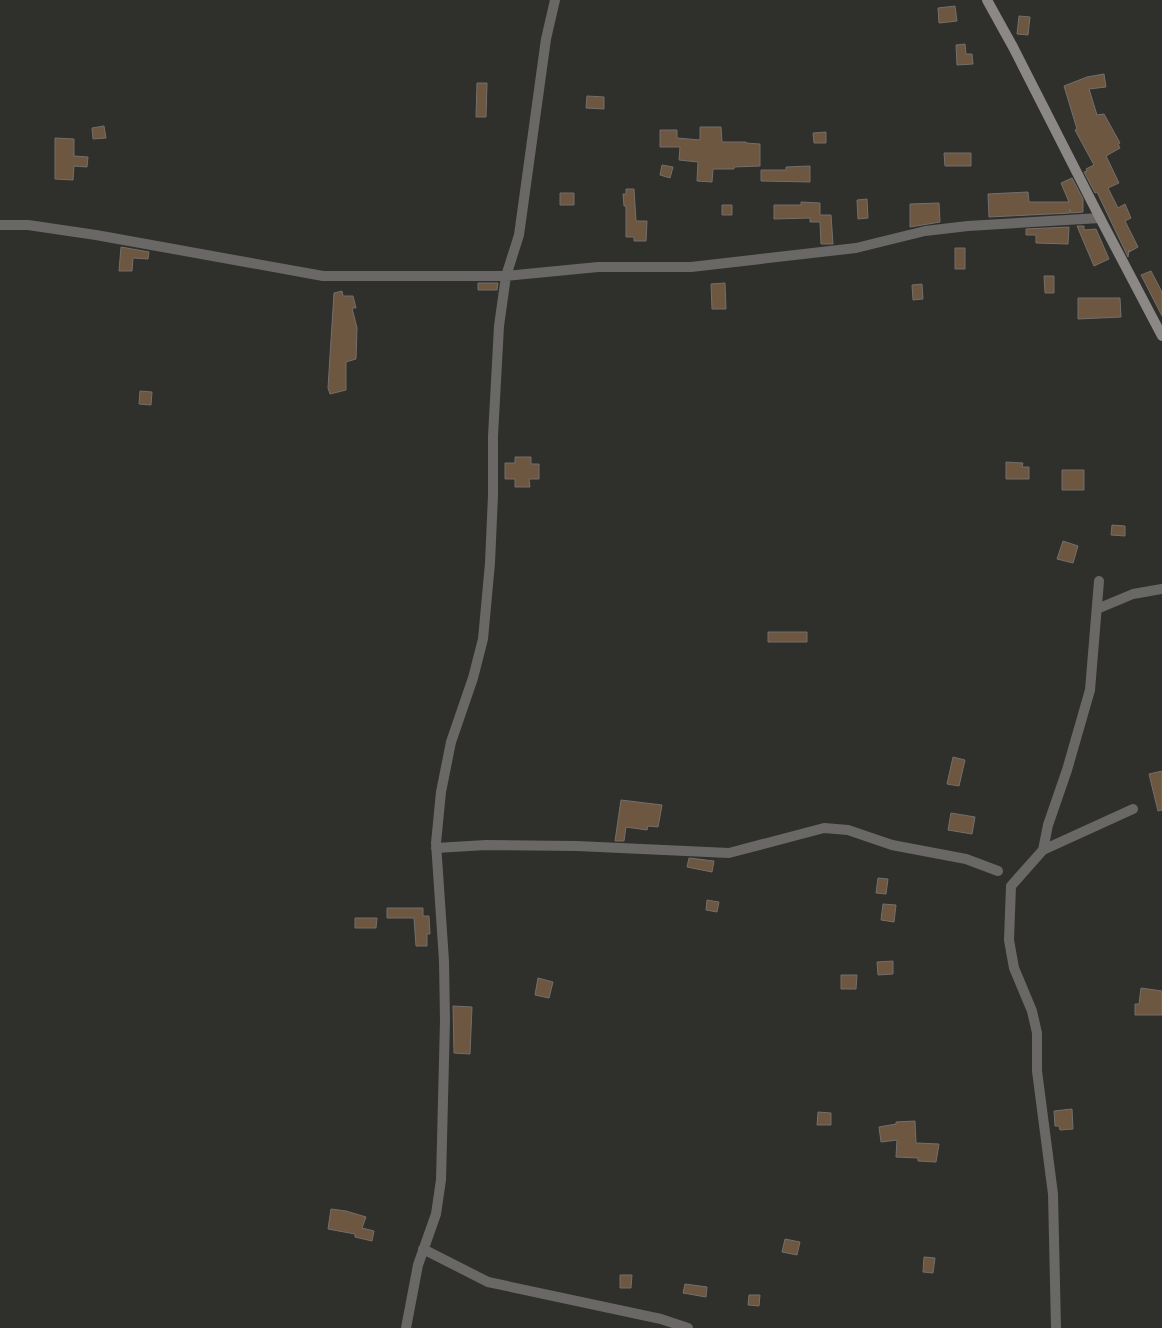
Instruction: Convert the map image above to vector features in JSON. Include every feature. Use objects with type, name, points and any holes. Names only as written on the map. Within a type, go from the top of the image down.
[{"type":"main road","points":[[987,0],[1162,336]]},
{"type":"street","points":[[406,1328],[418,1265],[436,1214],[441,1180],[445,1020],[444,961],[436,848],[441,792],[451,742],[473,678],[483,639],[490,564],[493,436],[499,326],[506,276],[518,234],[546,39],[555,0]]},
{"type":"street","points":[[0,226],[28,225],[96,235],[323,276],[506,276],[598,267],[691,268],[856,248],[925,231],[977,225],[1100,218]]},
{"type":"street","points":[[1043,850],[1048,825],[1090,690],[1099,581]]},
{"type":"street","points":[[1097,609],[1133,594],[1162,589]]},
{"type":"street","points":[[1056,1328],[1054,1194],[1038,1071],[1037,1033],[1032,1010],[1014,968],[1009,940],[1011,886],[1043,850],[1133,809]]},
{"type":"street","points":[[436,848],[577,846],[729,854],[824,828],[848,830],[892,844],[966,858],[998,871]]},
{"type":"street","points":[[423,1249],[488,1282],[662,1319],[688,1328]]},
{"type":"building","points":[[955,6],[957,21],[939,23],[938,8]]},
{"type":"building","points":[[1019,16],[1030,17],[1028,35],[1017,34]]},
{"type":"building","points":[[965,44],[966,54],[972,54],[973,64],[957,65],[956,45]]},
{"type":"building","points":[[1104,74],[1106,87],[1089,89],[1097,115],[1104,114],[1120,143],[1118,144],[1120,148],[1106,156],[1119,183],[1108,188],[1118,208],[1125,204],[1131,218],[1125,221],[1138,247],[1129,252],[1129,250],[1128,257],[1097,192],[1095,193],[1084,172],[1094,165],[1075,130],[1077,129],[1064,86],[1087,77]]},
{"type":"building","points":[[477,83],[487,83],[486,117],[476,117]]},
{"type":"building","points":[[587,96],[604,97],[604,109],[586,108]]},
{"type":"building","points":[[104,126],[106,138],[93,139],[92,128]]},
{"type":"building","points":[[700,127],[721,127],[722,142],[760,144],[760,166],[713,169],[712,182],[697,181],[698,162],[679,160],[680,147],[660,147],[660,130],[677,130],[677,138],[700,140]]},
{"type":"building","points":[[826,132],[826,143],[814,143],[813,133]]},
{"type":"building","points":[[55,138],[74,139],[74,156],[88,157],[87,167],[74,166],[73,180],[55,179]]},
{"type":"building","points":[[944,153],[971,153],[971,166],[945,166]]},
{"type":"building","points":[[662,165],[673,167],[670,178],[660,175]]},
{"type":"building","points":[[810,166],[810,182],[761,181],[761,170],[786,170],[786,167]]},
{"type":"building","points":[[1072,178],[1083,199],[1083,212],[1071,213],[1070,209],[1070,213],[989,217],[988,194],[1028,192],[1029,202],[1069,202],[1061,183]]},
{"type":"building","points":[[626,189],[634,189],[636,221],[647,221],[646,241],[634,241],[634,237],[626,237],[626,206],[624,206],[623,194],[626,194]]},
{"type":"building","points":[[560,193],[574,193],[574,205],[560,205]]},
{"type":"building","points":[[867,199],[868,218],[858,219],[857,200]]},
{"type":"building","points":[[801,202],[820,203],[820,215],[831,215],[833,244],[821,244],[820,222],[810,222],[810,218],[774,219],[774,205],[801,205]]},
{"type":"building","points":[[939,203],[940,222],[910,227],[910,204]]},
{"type":"building","points":[[722,205],[732,205],[732,215],[722,215]]},
{"type":"building","points":[[1077,226],[1084,226],[1084,230],[1096,229],[1109,259],[1094,266]]},
{"type":"building","points":[[1069,227],[1068,244],[1036,243],[1036,235],[1026,235],[1026,229]]},
{"type":"building","points":[[121,247],[149,252],[148,259],[133,258],[132,271],[119,271]]},
{"type":"building","points":[[955,248],[965,248],[965,269],[955,269]]},
{"type":"building","points":[[1151,271],[1162,292],[1162,316],[1141,275]]},
{"type":"building","points":[[1044,276],[1054,276],[1054,293],[1045,293]]},
{"type":"building","points":[[478,283],[498,283],[497,290],[478,290]]},
{"type":"building","points":[[725,283],[726,309],[712,309],[711,284]]},
{"type":"building","points":[[922,284],[923,299],[913,300],[912,285]]},
{"type":"building","points":[[342,291],[343,296],[353,296],[356,308],[352,308],[357,328],[356,359],[346,362],[346,390],[330,394],[328,388],[334,293]]},
{"type":"building","points":[[1078,298],[1120,298],[1121,317],[1078,319]]},
{"type":"building","points":[[140,391],[152,392],[151,405],[139,404]]},
{"type":"building","points":[[515,457],[531,457],[531,464],[539,464],[539,479],[529,479],[530,487],[515,487],[515,479],[505,479],[505,463],[515,463]]},
{"type":"building","points":[[1006,462],[1023,463],[1022,467],[1029,467],[1029,479],[1006,479]]},
{"type":"building","points":[[1062,470],[1084,470],[1084,490],[1062,490]]},
{"type":"building","points":[[1112,525],[1125,526],[1125,536],[1111,535]]},
{"type":"building","points":[[1063,541],[1078,546],[1073,563],[1057,559]]},
{"type":"building","points":[[768,632],[807,632],[807,642],[768,642]]},
{"type":"building","points":[[953,757],[965,760],[959,786],[947,784]]},
{"type":"building","points":[[1162,771],[1162,810],[1158,811],[1149,774]]},
{"type":"building","points":[[621,800],[662,805],[658,827],[648,826],[647,830],[626,827],[624,841],[615,841]]},
{"type":"building","points":[[951,813],[975,817],[972,834],[948,830]]},
{"type":"building","points":[[689,858],[714,861],[712,872],[687,867]]},
{"type":"building","points":[[878,878],[888,879],[886,894],[876,893]]},
{"type":"building","points":[[707,900],[719,902],[717,912],[706,910]]},
{"type":"building","points":[[883,904],[896,905],[894,922],[881,920]]},
{"type":"building","points":[[387,908],[423,908],[423,916],[429,916],[430,934],[427,934],[427,946],[416,946],[414,918],[387,918]]},
{"type":"building","points":[[355,918],[377,918],[376,928],[355,928]]},
{"type":"building","points":[[893,961],[893,974],[878,975],[877,962]]},
{"type":"building","points":[[841,975],[857,975],[856,989],[841,989]]},
{"type":"building","points":[[538,978],[553,982],[549,998],[535,995]]},
{"type":"building","points":[[1141,988],[1162,991],[1162,1015],[1135,1015],[1135,1004],[1139,1004]]},
{"type":"building","points":[[453,1006],[472,1007],[470,1054],[454,1053]]},
{"type":"building","points":[[1072,1109],[1073,1129],[1060,1130],[1059,1126],[1055,1126],[1054,1111]]},
{"type":"building","points":[[818,1112],[831,1113],[831,1125],[817,1125]]},
{"type":"building","points":[[915,1121],[916,1143],[939,1144],[936,1162],[918,1161],[918,1158],[896,1157],[897,1140],[881,1142],[879,1127],[896,1124],[896,1122]]},
{"type":"building","points":[[331,1209],[366,1217],[362,1228],[374,1231],[372,1241],[355,1237],[355,1234],[328,1229]]},
{"type":"building","points":[[785,1239],[800,1242],[797,1255],[782,1252]]},
{"type":"building","points":[[924,1257],[935,1258],[933,1273],[923,1272]]},
{"type":"building","points":[[620,1275],[632,1275],[631,1288],[620,1288]]},
{"type":"building","points":[[685,1284],[707,1287],[706,1297],[683,1293]]},
{"type":"building","points":[[749,1295],[760,1295],[759,1306],[748,1305]]}]
